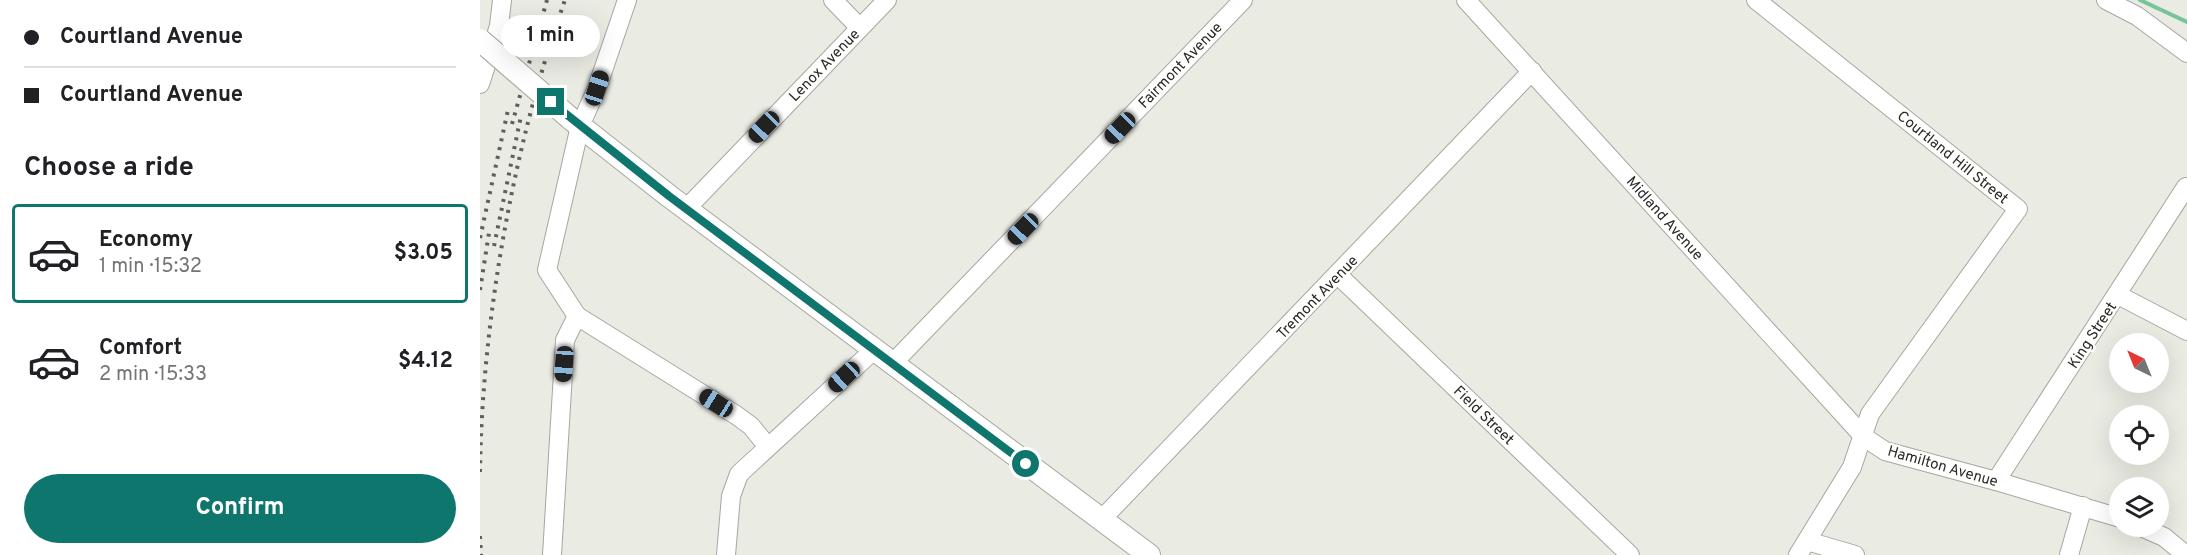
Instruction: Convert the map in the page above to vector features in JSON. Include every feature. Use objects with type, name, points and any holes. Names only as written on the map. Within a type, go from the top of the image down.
[{"type":"main road","points":[[480,40],[575,122],[686,209],[1149,555]]},
{"type":"street","points":[[480,84],[499,26],[502,0]]},
{"type":"street","points":[[627,0],[597,88],[575,122],[547,270],[577,316],[736,415],[750,426],[768,447]]},
{"type":"street","points":[[833,0],[860,28]]},
{"type":"street","name":"Lenox Avenue","points":[[686,209],[887,0]]},
{"type":"street","name":"Fairmont Avenue","points":[[893,363],[1243,0]]},
{"type":"street","name":"Midland Avenue","points":[[1466,0],[1864,437]]},
{"type":"street","name":"Courtland Hill Street","points":[[1756,0],[2018,209],[1870,414],[1864,437]]},
{"type":"street","points":[[2106,0],[2137,16],[2187,53]]},
{"type":"street","name":"Tremont Avenue","points":[[1101,520],[1532,71]]},
{"type":"street","name":"King Street","points":[[1996,481],[2186,188]]},
{"type":"street","name":"Field Street","points":[[1338,275],[1630,555]]},
{"type":"street","points":[[2118,295],[2187,331]]},
{"type":"street","points":[[552,555],[565,340],[577,316]]},
{"type":"street","points":[[726,555],[734,485],[739,474],[875,349]]},
{"type":"street","points":[[1855,555],[1802,548],[1852,467],[1864,437]]},
{"type":"street","name":"Hamilton Avenue","points":[[1864,437],[1885,451],[2109,514]]},
{"type":"street","points":[[2069,555],[2083,506]]},
{"type":"street","points":[[2164,537],[2186,555]]},
{"type":"waterway","points":[[2140,0],[2187,22]]},
{"type":"railway","points":[[512,124],[547,0]]},
{"type":"railway","points":[[480,472],[487,354],[504,233],[530,113],[565,0]]},
{"type":"railway","points":[[480,238],[508,110]]},
{"type":"railway","points":[[494,246],[521,116]]},
{"type":"railway","points":[[480,290],[489,233]]},
{"type":"railway","points":[[480,536],[481,555]]},
{"type":"route","points":[[551,102],[669,196],[1026,464]]}]
